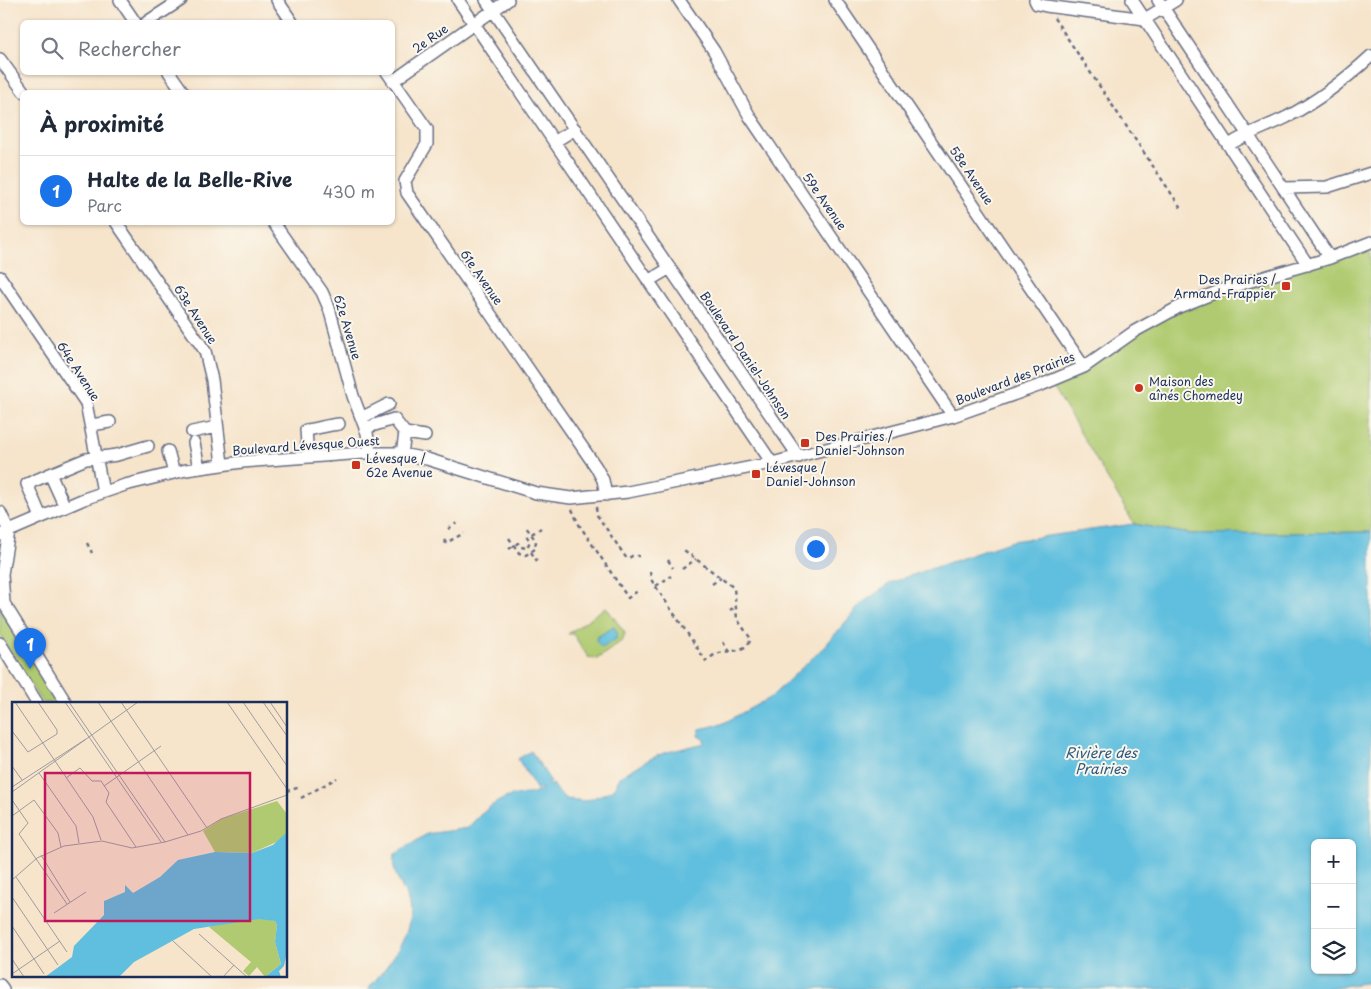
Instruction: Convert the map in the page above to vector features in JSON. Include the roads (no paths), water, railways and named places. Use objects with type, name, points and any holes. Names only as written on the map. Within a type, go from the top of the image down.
[{"type":"street","points":[[120,0],[134,20]]},
{"type":"street","points":[[150,20],[181,0]]},
{"type":"street","points":[[277,0],[291,20]]},
{"type":"street","points":[[458,0],[772,463]]},
{"type":"street","name":"Boulevard Daniel-Johnson","points":[[486,0],[799,457]]},
{"type":"street","name":"2e Rue","points":[[395,74],[508,0]]},
{"type":"street","name":"59e Avenue","points":[[679,0],[714,51],[750,116],[953,416]]},
{"type":"street","name":"58e Avenue","points":[[835,0],[1084,367]]},
{"type":"street","points":[[1035,0],[1037,4],[1046,6],[1145,19]]},
{"type":"street","points":[[1132,0],[1308,265]]},
{"type":"street","points":[[1145,19],[1161,4],[1176,0]]},
{"type":"street","points":[[1161,4],[1330,258]]},
{"type":"street","points":[[1229,146],[1247,133],[1286,117],[1336,88],[1371,56]]},
{"type":"street","points":[[0,59],[23,90]]},
{"type":"street","points":[[171,75],[182,90]]},
{"type":"street","name":"61e Avenue","points":[[390,77],[428,129],[427,144],[405,181],[407,193],[596,467],[603,480],[606,495]]},
{"type":"street","points":[[554,142],[575,130]]},
{"type":"street","points":[[1283,188],[1327,187],[1371,173]]},
{"type":"street","name":"63e Avenue","points":[[118,225],[205,351],[212,380],[222,464]]},
{"type":"street","name":"62e Avenue","points":[[275,225],[322,292],[329,308],[370,452]]},
{"type":"street","name":"Boulevard des Prairies","points":[[678,481],[799,457],[953,416],[1041,385],[1084,367],[1135,331],[1179,307],[1227,288],[1330,258],[1371,242]]},
{"type":"street","points":[[648,281],[670,268]]},
{"type":"street","name":"64e Avenue","points":[[0,278],[88,408],[95,457],[103,492]]},
{"type":"street","points":[[363,423],[389,404]]},
{"type":"street","points":[[363,423],[394,419],[405,433],[425,436]]},
{"type":"street","points":[[91,425],[110,422]]},
{"type":"street","points":[[308,457],[306,430],[315,429],[319,425],[339,424]]},
{"type":"street","points":[[199,468],[193,438],[217,428]]},
{"type":"street","points":[[402,454],[405,433]]},
{"type":"street","points":[[41,518],[27,484],[95,457],[117,455],[148,446]]},
{"type":"street","points":[[168,452],[174,472]]},
{"type":"street","name":"Boulevard Lévesque Ouest","points":[[5,533],[103,492],[174,472],[222,464],[370,452],[402,454],[441,463],[542,495],[571,498],[606,495],[678,481]]},
{"type":"street","points":[[50,474],[65,507]]},
{"type":"street","points":[[0,512],[5,533],[2,600],[65,702]]},
{"type":"street","points":[[0,643],[36,702]]},
{"type":"street","points":[[0,985],[2,989]]},
{"type":"water","name":"Rivière des Prairies","points":[[1134,524],[1190,534],[1371,532],[1371,982],[1323,989],[368,989],[392,959],[405,935],[409,922],[410,910],[407,898],[395,872],[394,855],[427,834],[468,828],[487,809],[505,798],[542,790],[541,788],[537,790],[518,759],[531,751],[551,782],[548,784],[549,786],[553,784],[566,799],[586,801],[613,790],[621,776],[650,759],[664,753],[705,743],[703,738],[698,736],[700,729],[722,724],[771,697],[825,646],[862,603],[892,582],[1012,541]]},
{"type":"water","points":[[614,627],[617,632],[616,639],[602,648],[596,641],[597,637]]},
{"type":"place","name":"Des Prairies / Armand-Frappier","points":[[1286,286]]},
{"type":"place","name":"Maison des aînés Chomedey","points":[[1139,388]]},
{"type":"place","name":"Des Prairies / Daniel-Johnson","points":[[805,443]]},
{"type":"place","name":"Lévesque / 62e Avenue","points":[[356,465]]},
{"type":"place","name":"Lévesque / Daniel-Johnson","points":[[756,474]]},
{"type":"place","name":"Halte de la Belle-Rive","points":[[30,669]]}]
